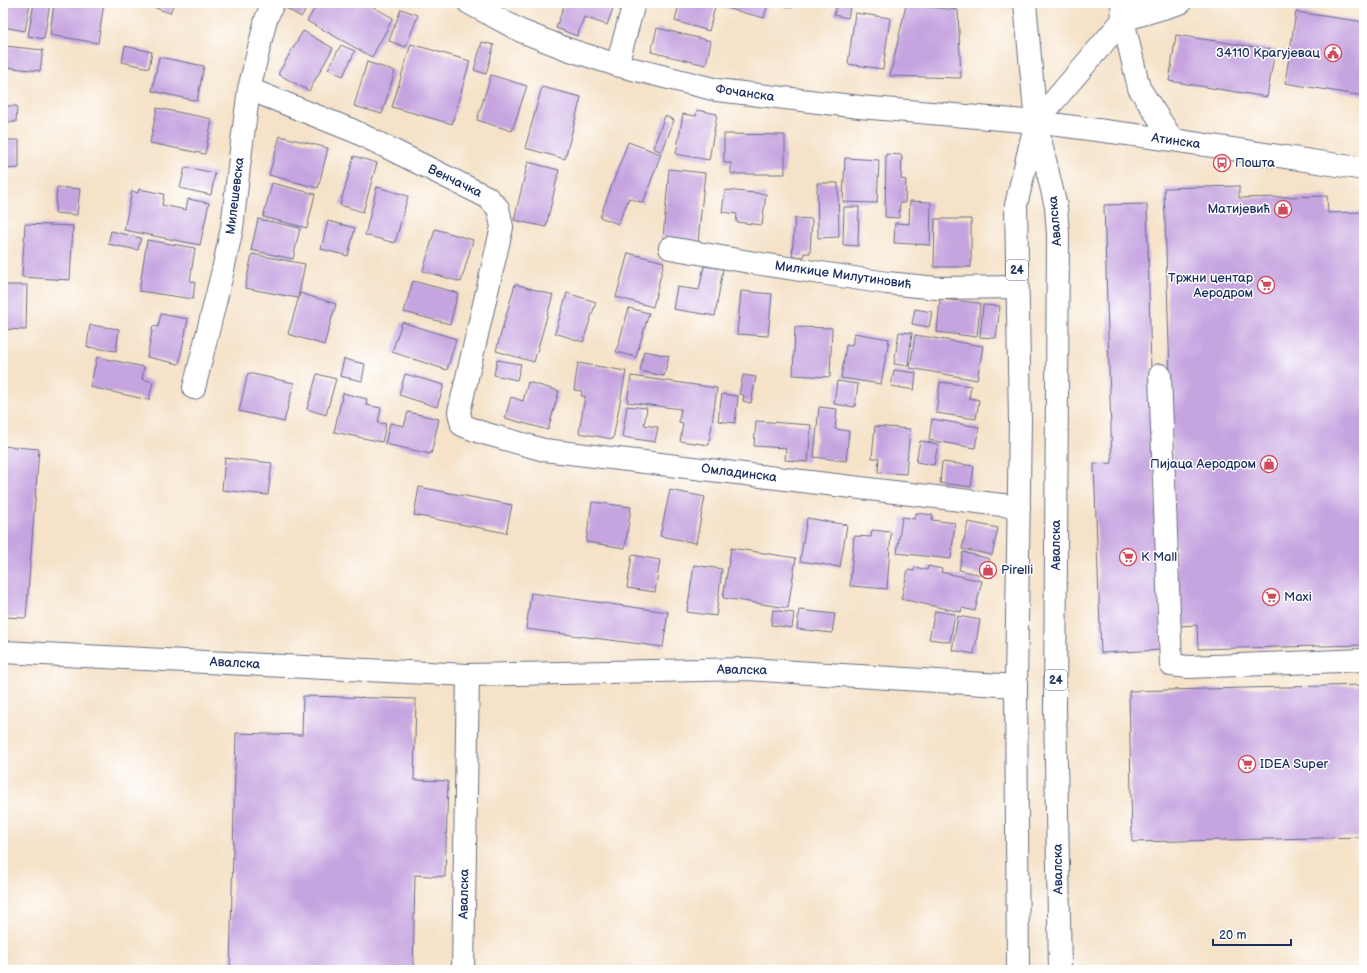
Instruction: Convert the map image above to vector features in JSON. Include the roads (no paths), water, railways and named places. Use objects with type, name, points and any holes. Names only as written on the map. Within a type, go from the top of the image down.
[{"type":"street","name":"Милешевска","points":[[194,388],[223,270],[230,235],[250,89],[266,19],[273,3]]},
{"type":"street","name":"Фочанска","points":[[469,3],[521,31],[567,49],[617,65],[717,90],[860,107],[1036,122]]},
{"type":"street","points":[[617,65],[634,3]]},
{"type":"street","name":"Авалска","points":[[1025,3],[1036,122],[1056,207],[1058,234],[1056,707],[1060,970]]},
{"type":"street","points":[[1036,122],[1122,12],[1180,3]]},
{"type":"street","points":[[1122,12],[1139,88],[1173,140]]},
{"type":"street","name":"Венчачка","points":[[250,89],[354,131],[487,197],[498,208],[502,227],[459,412],[462,425]]},
{"type":"street","name":"Авалска","points":[[1018,970],[1016,686],[1020,420],[1016,205],[1036,122]]},
{"type":"street","name":"Атинска","points":[[1036,122],[1173,140],[1364,169]]},
{"type":"street","name":"Милкице Милутиновић","points":[[670,248],[887,283],[937,288],[1017,287]]},
{"type":"street","points":[[1160,374],[1171,665],[1188,666],[1364,660]]},
{"type":"street","name":"Омладинска","points":[[462,425],[480,432],[544,450],[1019,507]]},
{"type":"street","name":"Авалска","points":[[3,652],[468,674],[747,669],[1016,686]]},
{"type":"street","name":"Авалска","points":[[463,970],[468,674]]},
{"type":"place","name":"34110 Крагујевац","points":[[1333,53]]},
{"type":"place","name":"Пошта","points":[[1222,163]]},
{"type":"place","name":"Матијевић","points":[[1283,209]]},
{"type":"place","name":"Тржни центар Аеродром","points":[[1266,285]]},
{"type":"place","name":"Пијаца Аеродром","points":[[1269,464]]},
{"type":"place","name":"K Mall","points":[[1128,557]]},
{"type":"place","name":"Pirelli","points":[[988,570]]},
{"type":"place","name":"Maxi","points":[[1271,597]]},
{"type":"place","name":"IDEA Super","points":[[1247,764]]}]
